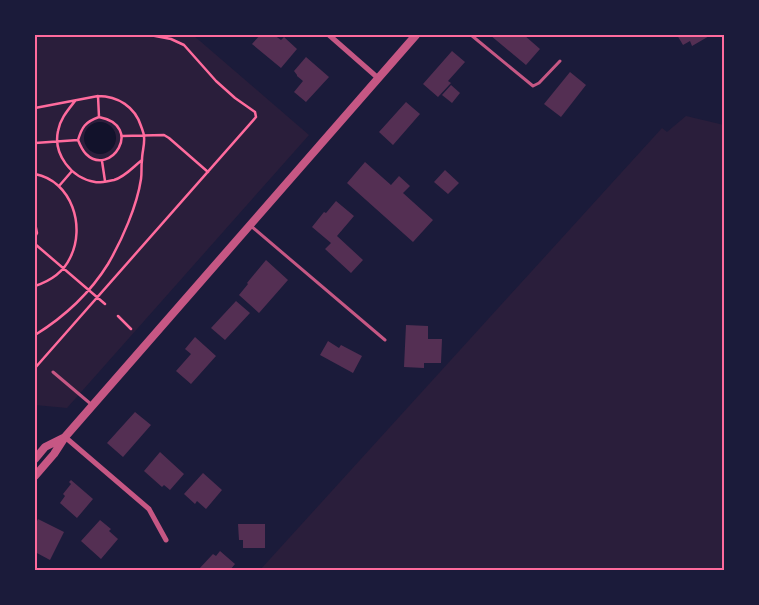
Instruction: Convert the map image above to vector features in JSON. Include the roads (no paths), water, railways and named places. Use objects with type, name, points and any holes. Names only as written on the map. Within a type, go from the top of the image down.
[{"type":"street","points":[[328,35],[378,78]]},
{"type":"street","points":[[35,476],[92,405],[416,35]]},
{"type":"street","points":[[35,459],[45,447],[65,437]]},
{"type":"street","points":[[65,437],[148,509],[166,540]]},
{"type":"lane","points":[[471,35],[533,86],[540,83],[560,61]]},
{"type":"lane","points":[[250,225],[385,340]]},
{"type":"lane","points":[[53,372],[92,405]]}]
